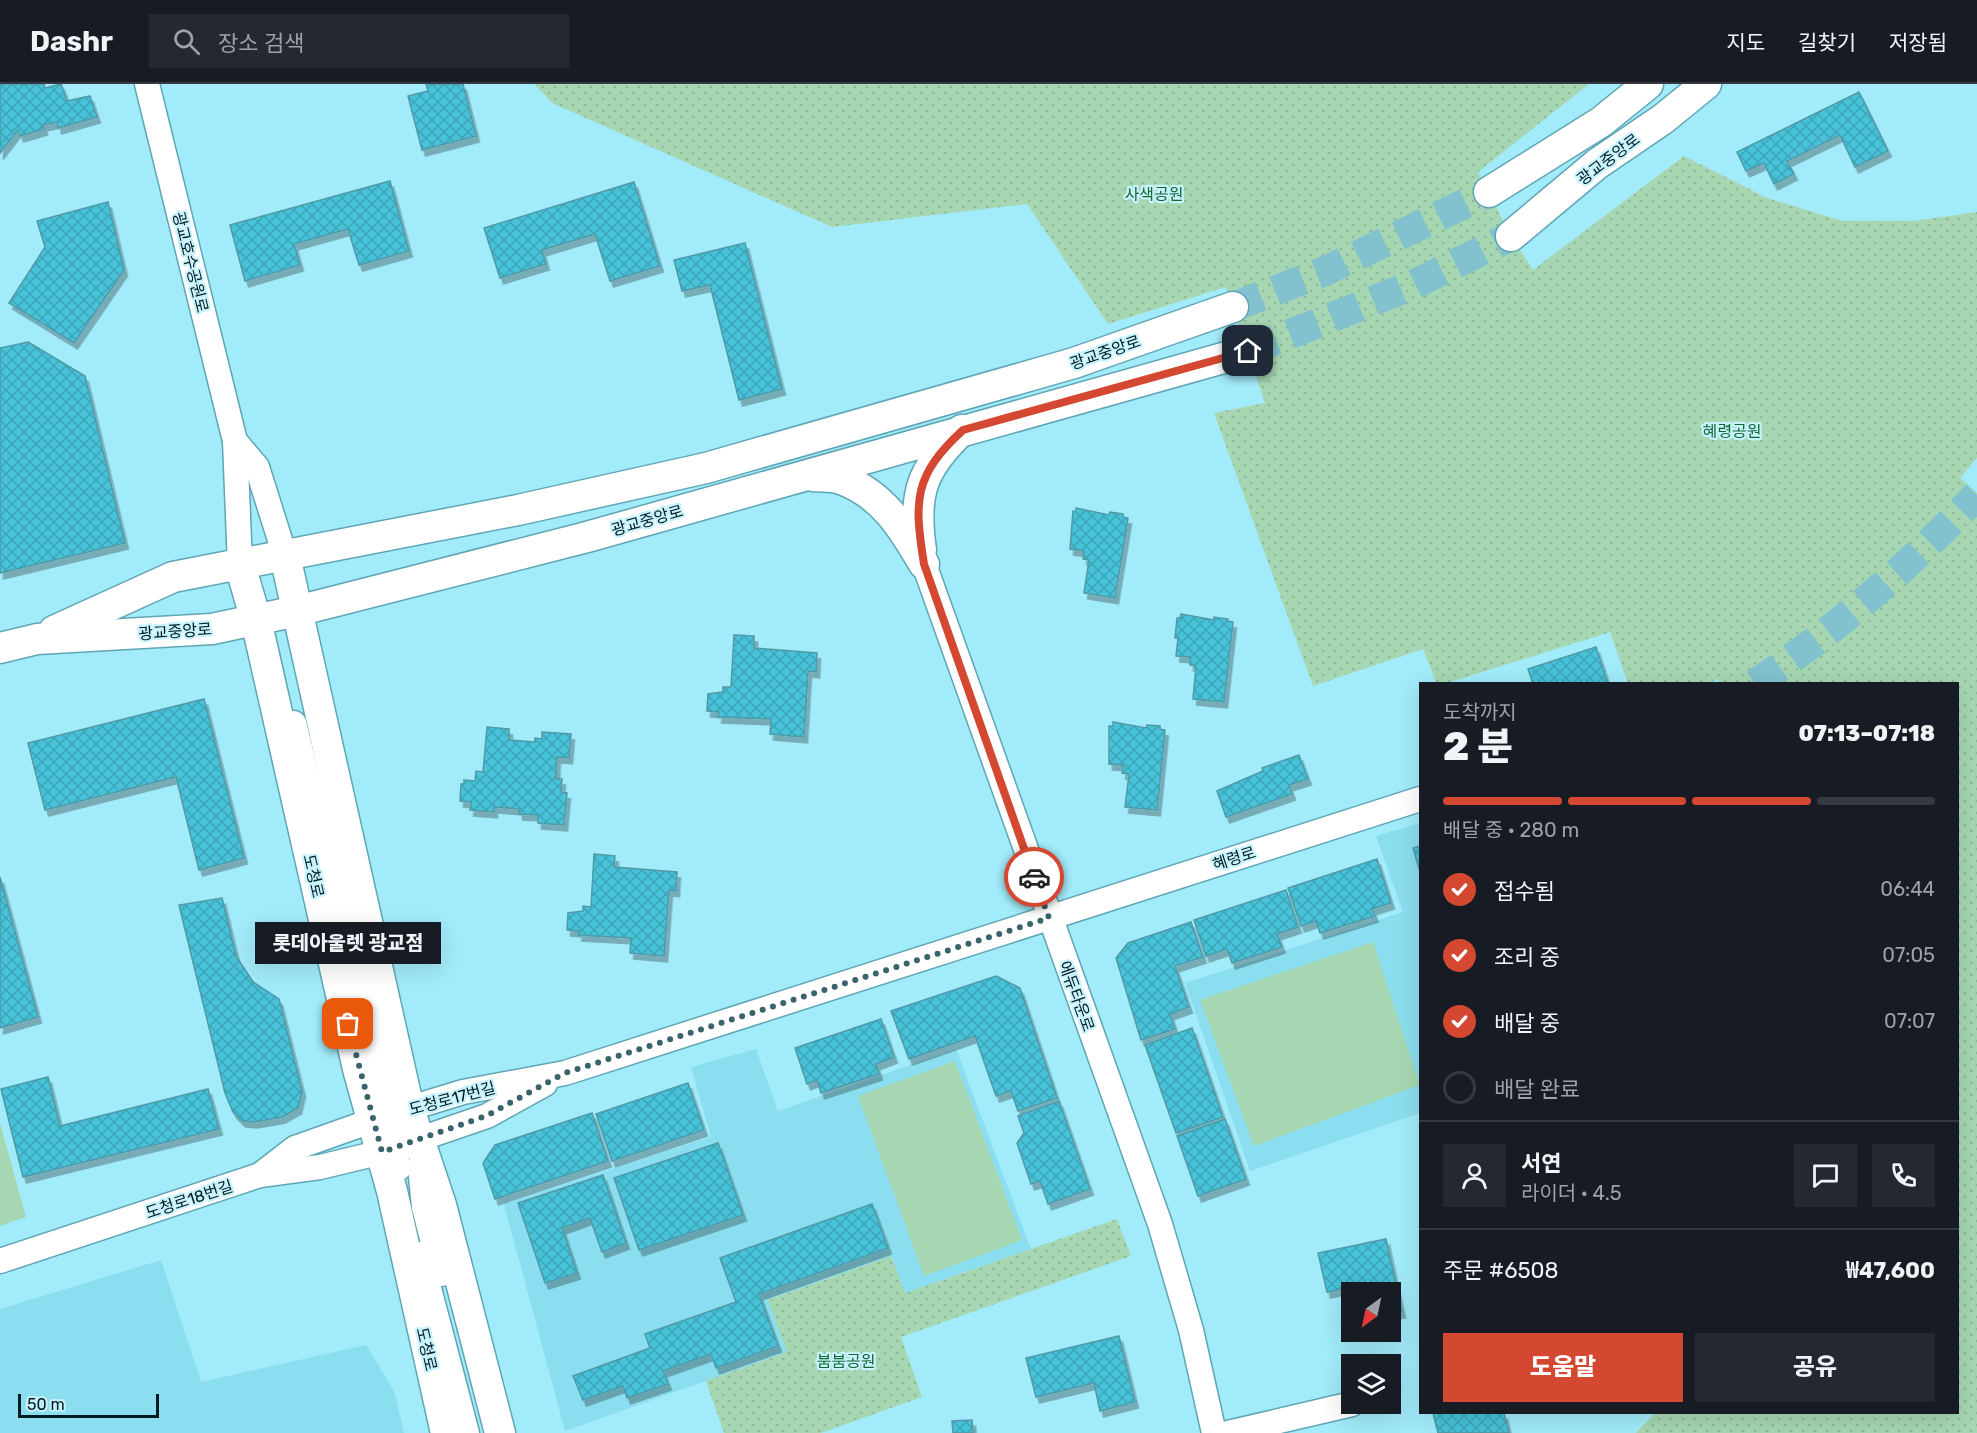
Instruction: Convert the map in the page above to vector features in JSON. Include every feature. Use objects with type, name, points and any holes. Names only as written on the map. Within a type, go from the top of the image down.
[{"type":"main road","name":"광교중앙로","points":[[1489,192],[1601,122],[1648,84]]},
{"type":"main road","name":"광교중앙로","points":[[1511,236],[1598,164],[1663,119],[1706,84]]},
{"type":"main road","name":"광교중앙로","points":[[37,639],[173,577],[518,510],[706,468],[1074,363],[1233,307]]},
{"type":"main road","name":"광교중앙로","points":[[0,648],[37,639],[212,629],[297,611],[587,537],[1248,351]]},
{"type":"main road","points":[[924,564],[917,520],[921,489],[937,454],[963,430]]},
{"type":"main road","points":[[805,476],[840,478],[874,498],[900,522],[924,564]]},
{"type":"main road","points":[[285,556],[391,1115]]},
{"type":"main road","name":"도청로","points":[[240,565],[256,620],[358,1069],[391,1115],[446,1433]]},
{"type":"main road","name":"도청로","points":[[398,1146],[441,1205],[500,1433]]},
{"type":"street","name":"광교호수공원로","points":[[147,84],[235,441],[240,565]]},
{"type":"street","name":"광교호수공원로","points":[[235,441],[256,467],[285,556]]},
{"type":"street","name":"에듀타운로","points":[[924,564],[1160,1224],[1191,1330],[1214,1433]]},
{"type":"street","name":"혜령로","points":[[1049,918],[1419,799]]},
{"type":"street","name":"도청로17번길","points":[[260,1175],[295,1148],[391,1115],[464,1092],[565,1073],[1049,918]]},
{"type":"street","name":"도청로17번길","points":[[398,1146],[486,1116],[565,1073]]},
{"type":"street","name":"도청로18번길","points":[[0,1261],[260,1175],[320,1167],[398,1146]]},
{"type":"street","points":[[398,1146],[466,1433]]},
{"type":"street","points":[[398,1146],[423,1207],[482,1433]]},
{"type":"street","points":[[1228,1433],[1341,1407]]},
{"type":"shaded area","points":[[1419,823],[1419,1113],[1250,1171],[1185,983],[1403,912],[1376,836]]},
{"type":"shaded area","points":[[756,1049],[778,1111],[956,1049],[1031,1249],[905,1293],[891,1256],[769,1299],[787,1352],[565,1431],[504,1204],[711,1137],[691,1067]]},
{"type":"shaded area","points":[[161,1260],[201,1382],[366,1345],[394,1391],[404,1433],[0,1433],[0,1309]]},
{"type":"green space","name":"혜령공원","points":[[534,84],[1589,84],[1478,172],[1511,236],[1533,270],[1684,156],[1767,198],[1843,221],[1913,221],[1977,212],[1977,458],[1960,478],[1977,493],[1977,1433],[1636,1433],[1654,1414],[1959,1414],[1959,682],[1720,682],[1718,679],[1711,682],[1627,682],[1610,632],[1450,682],[1436,682],[1423,649],[1313,686],[1214,413],[1265,403],[1226,287],[1108,324],[1027,204],[832,227],[552,103]]},
{"type":"green space","points":[[1373,942],[1419,1085],[1254,1146],[1200,1000]]},
{"type":"green space","points":[[955,1061],[1022,1240],[924,1276],[858,1096]]},
{"type":"green space","points":[[0,1123],[26,1217],[0,1226]]},
{"type":"green space","name":"붐붐공원","points":[[1117,1219],[1131,1256],[901,1337],[922,1397],[821,1433],[724,1433],[706,1381],[787,1352],[768,1300],[891,1256],[905,1293]]},
{"type":"building","points":[[0,84],[44,84],[45,88],[61,84],[67,101],[90,96],[97,117],[58,128],[57,122],[43,125],[44,129],[20,136],[18,130],[0,153]]},
{"type":"building","points":[[426,84],[463,84],[476,136],[422,150],[408,96],[428,91]]},
{"type":"building","points":[[1859,92],[1888,151],[1855,167],[1840,135],[1787,161],[1794,174],[1774,184],[1764,163],[1746,171],[1737,152]]},
{"type":"building","points":[[390,181],[409,251],[359,265],[348,229],[294,244],[300,265],[245,281],[230,225]]},
{"type":"building","points":[[634,182],[660,266],[610,281],[595,234],[542,250],[546,264],[500,278],[484,228]]},
{"type":"building","points":[[108,202],[124,270],[74,343],[9,303],[45,247],[37,221]]},
{"type":"building","points":[[745,243],[782,389],[739,400],[710,285],[682,291],[674,260]]},
{"type":"building","points":[[28,342],[85,376],[125,543],[0,573],[0,348]]},
{"type":"building","points":[[1076,508],[1109,515],[1110,512],[1123,514],[1123,517],[1128,518],[1115,598],[1084,593],[1089,560],[1083,559],[1084,551],[1070,549],[1073,511],[1076,512]]},
{"type":"building","points":[[1181,614],[1214,620],[1214,617],[1228,619],[1227,621],[1233,622],[1224,702],[1193,699],[1196,666],[1190,665],[1190,657],[1176,656],[1177,618],[1180,618]]},
{"type":"building","points":[[734,635],[754,636],[754,648],[817,653],[816,672],[808,671],[804,737],[770,734],[771,719],[718,717],[719,712],[707,711],[708,694],[723,692],[723,687],[731,687]]},
{"type":"building","points":[[1596,647],[1607,682],[1532,682],[1528,669]]},
{"type":"building","points":[[204,699],[244,858],[199,870],[176,777],[45,810],[28,743]]},
{"type":"building","points":[[1113,722],[1146,728],[1147,725],[1160,726],[1160,729],[1165,730],[1157,810],[1125,807],[1129,774],[1122,773],[1123,765],[1109,764],[1109,726],[1113,726]]},
{"type":"building","points":[[487,727],[509,729],[509,740],[535,742],[535,738],[542,739],[542,732],[571,734],[569,758],[557,757],[556,779],[562,779],[561,792],[567,793],[564,825],[538,823],[538,815],[519,814],[519,809],[494,807],[494,812],[470,810],[471,802],[460,801],[461,784],[464,784],[464,780],[475,781],[476,771],[483,772]]},
{"type":"building","points":[[1299,755],[1308,779],[1289,785],[1292,794],[1226,817],[1217,791],[1263,771],[1262,768]]},
{"type":"building","points":[[1419,846],[1419,869],[1413,848]]},
{"type":"building","points":[[594,854],[615,856],[614,867],[677,872],[676,891],[669,890],[664,956],[630,953],[631,938],[578,935],[579,931],[567,930],[568,913],[583,911],[583,906],[591,907]]},
{"type":"building","points":[[1377,859],[1391,903],[1372,909],[1375,916],[1320,933],[1316,921],[1301,926],[1288,888]]},
{"type":"building","points":[[0,877],[38,1017],[0,1028]]},
{"type":"building","points":[[1286,890],[1298,927],[1277,934],[1282,947],[1232,963],[1227,949],[1206,956],[1194,920]]},
{"type":"building","points":[[222,898],[236,956],[253,982],[279,999],[302,1091],[298,1108],[282,1117],[254,1122],[242,1121],[233,1112],[225,1093],[179,905]]},
{"type":"building","points":[[1191,922],[1203,957],[1175,966],[1189,1007],[1170,1014],[1175,1029],[1141,1040],[1116,958],[1128,943]]},
{"type":"building","points":[[996,976],[1020,988],[1057,1098],[1018,1111],[1011,1091],[996,1096],[975,1036],[909,1059],[891,1011]]},
{"type":"building","points":[[881,1019],[894,1057],[876,1064],[879,1074],[821,1093],[817,1080],[807,1084],[795,1048]]},
{"type":"building","points":[[1192,1028],[1223,1117],[1176,1133],[1145,1045]]},
{"type":"building","points":[[48,1077],[60,1126],[208,1089],[219,1129],[23,1177],[1,1089]]},
{"type":"building","points":[[688,1083],[704,1130],[612,1161],[596,1114]]},
{"type":"building","points":[[1059,1101],[1090,1189],[1048,1204],[1040,1181],[1031,1184],[1017,1143],[1024,1133],[1018,1116]]},
{"type":"building","points":[[592,1113],[608,1161],[495,1199],[483,1163],[495,1145]]},
{"type":"building","points":[[1225,1119],[1246,1179],[1198,1196],[1177,1136]]},
{"type":"building","points":[[718,1143],[743,1215],[639,1250],[614,1178]]},
{"type":"building","points":[[603,1175],[626,1243],[602,1252],[590,1218],[562,1228],[577,1273],[545,1283],[518,1203]]},
{"type":"building","points":[[872,1204],[888,1248],[759,1294],[778,1346],[716,1368],[711,1354],[663,1371],[668,1384],[627,1398],[623,1386],[583,1400],[573,1376],[650,1348],[645,1334],[736,1302],[720,1258]]},
{"type":"building","points":[[1386,1239],[1395,1282],[1341,1282],[1341,1289],[1327,1292],[1318,1253]]},
{"type":"building","points":[[1119,1336],[1135,1402],[1100,1411],[1094,1383],[1036,1397],[1026,1358]]},
{"type":"building","points":[[1433,1414],[1504,1414],[1509,1433],[1438,1433]]},
{"type":"building","points":[[972,1420],[973,1433],[953,1433],[952,1421]]},
{"type":"tunnel","points":[[1233,307],[1325,271],[1489,192]]},
{"type":"tunnel","points":[[1248,351],[1415,284],[1511,236]]},
{"type":"tunnel","points":[[1758,682],[1815,641],[1871,596],[1977,495]]},
{"type":"way so far","points":[[348,1024],[358,1069],[382,1152],[486,1116],[565,1073],[1049,918],[1034,877]]},
{"type":"place","name":"롯데아울렛 광교점","points":[[348,1024]]},
{"type":"route","points":[[1034,877],[924,564],[917,520],[921,489],[937,454],[963,430],[1248,351]]},
{"type":"park label","name":"사색공원","points":[[1154,194]]}]
